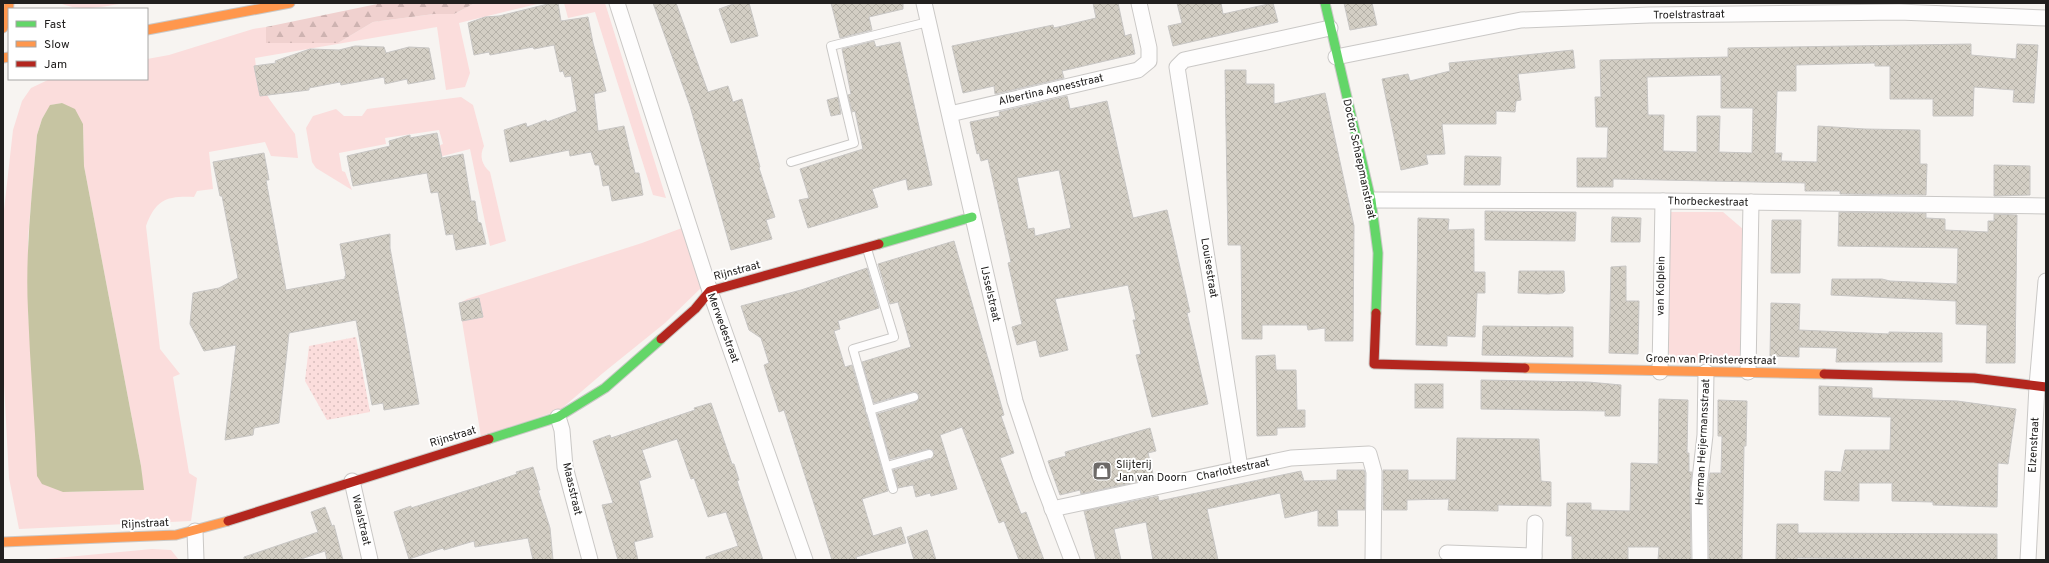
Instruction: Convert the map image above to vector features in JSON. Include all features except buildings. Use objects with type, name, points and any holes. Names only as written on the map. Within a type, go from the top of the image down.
[{"type":"street","points":[[148,30],[290,3]]},
{"type":"street","name":"Merwedestraat","points":[[617,3],[710,291],[806,560]]},
{"type":"street","name":"IJsselstraat","points":[[924,3],[1015,401],[1052,509],[1072,560]]},
{"type":"street","name":"Albertina Agnesstraat","points":[[950,114],[1138,70],[1149,60],[1149,48],[1139,3]]},
{"type":"street","name":"Doctor Schaepmanstraat","points":[[1324,3],[1371,200],[1378,253],[1374,364]]},
{"type":"street","name":"Troelstrastraat","points":[[1336,57],[1521,20],[1649,9],[1899,12],[2046,18]]},
{"type":"street","points":[[3,28],[8,16]]},
{"type":"street","name":"Louisestraat","points":[[1240,468],[1178,68],[1184,60],[1330,28]]},
{"type":"street","name":"Thorbeckestraat","points":[[1371,200],[1663,201],[2046,206]]},
{"type":"street","name":"van Kolplein","points":[[1660,372],[1663,201]]},
{"type":"street","points":[[1748,372],[1751,202]]},
{"type":"street","name":"Rijnstraat","points":[[3,542],[176,535],[195,531],[558,417],[602,391],[695,308],[710,291],[867,248],[972,217]]},
{"type":"street","name":"Elzenstraat","points":[[2028,560],[2041,387],[2046,281]]},
{"type":"street","name":"Groen van Prinstererstraat","points":[[1374,364],[1660,372],[1748,372],[1974,378],[2041,387]]},
{"type":"street","name":"Herman Heijermansstraat","points":[[1700,560],[1699,488],[1705,436],[1706,372]]},
{"type":"street","name":"Maasstraat","points":[[558,417],[562,430],[566,467],[590,560]]},
{"type":"street","name":"Charlottestraat","points":[[1052,509],[1291,458],[1369,454],[1374,472],[1373,560]]},
{"type":"street","name":"Waalstraat","points":[[352,481],[370,560]]},
{"type":"street","points":[[1446,553],[1534,558],[1535,523]]},
{"type":"street","points":[[195,531],[196,560]]},
{"type":"lane","points":[[791,162],[854,143],[832,46],[928,22]]},
{"type":"lane","points":[[867,248],[894,337],[853,349],[893,489]]},
{"type":"lane","points":[[870,410],[914,397]]},
{"type":"lane","points":[[887,466],[929,454]]},
{"type":"shaded area","points":[[59,3],[124,3],[83,8],[67,6]]},
{"type":"shaded area","points":[[475,3],[541,3],[459,23],[470,73],[465,87],[446,90],[437,27],[255,58],[257,77],[270,100],[295,134],[298,158],[271,156],[265,142],[209,152],[213,189],[197,191],[194,197],[177,197],[164,201],[158,205],[150,217],[146,226],[160,349],[180,374],[173,377],[189,473],[197,478],[191,521],[19,529],[9,478],[4,384],[3,219],[13,130],[22,101],[31,88],[48,80],[148,80],[148,59],[169,55],[253,29],[266,27],[266,43],[338,43],[373,22],[434,14],[454,14]],"holes":[[[62,103],[83,124],[84,166],[141,466],[143,490],[63,492],[34,386],[28,311],[28,238],[37,135],[42,119],[51,105]]]},
{"type":"shaded area","points":[[564,3],[605,3],[666,198],[653,195],[595,12],[568,18]]},
{"type":"shaded area","points":[[461,97],[473,105],[484,146],[482,150],[482,160],[490,172],[506,241],[490,246],[470,149],[439,157],[438,146],[443,144],[439,130],[385,138],[386,144],[339,153],[342,171],[345,172],[352,190],[316,168],[312,162],[306,128],[313,116],[336,109],[344,116],[362,116],[367,109]]},
{"type":"shaded area","points":[[62,103],[75,109],[83,124],[84,166],[141,466],[144,490],[63,492],[42,484],[37,476],[27,267],[37,135],[42,119],[50,105]]},
{"type":"shaded area","points":[[1668,212],[1723,212],[1744,230],[1743,363],[1677,363],[1669,353]]},
{"type":"shaded area","points":[[682,228],[692,249],[703,286],[665,323],[560,410],[481,437],[460,303],[467,299],[642,243]]},
{"type":"shaded area","points":[[356,337],[370,412],[327,420],[305,381],[309,346]]},
{"type":"shaded area","points":[[152,549],[171,550],[179,560],[35,560]]},
{"type":"green space","points":[[382,3],[475,3],[454,14],[434,14],[373,22],[338,43],[266,43],[266,27]]},
{"type":"traffic: fast","points":[[1325,3],[1371,200],[1378,253],[1376,313]]},
{"type":"traffic: fast","points":[[879,244],[972,217]]},
{"type":"traffic: fast","points":[[489,439],[558,417],[605,388],[661,339]]},
{"type":"traffic: slow","points":[[9,3],[9,8]]},
{"type":"traffic: slow","points":[[148,30],[290,3]]},
{"type":"traffic: slow","points":[[3,28],[8,16]]},
{"type":"traffic: slow","points":[[3,58],[8,57]]},
{"type":"traffic: slow","points":[[1525,368],[1824,374]]},
{"type":"traffic: slow","points":[[3,542],[176,535],[228,521]]},
{"type":"traffic: jam","points":[[661,339],[695,309],[710,291],[879,244]]},
{"type":"traffic: jam","points":[[1376,313],[1374,364],[1525,368]]},
{"type":"traffic: jam","points":[[1824,374],[1974,378],[2046,387]]},
{"type":"traffic: jam","points":[[228,521],[489,439]]},
{"type":"place","name":"Slijterij Jan van Doorn","points":[[1102,471]]}]
